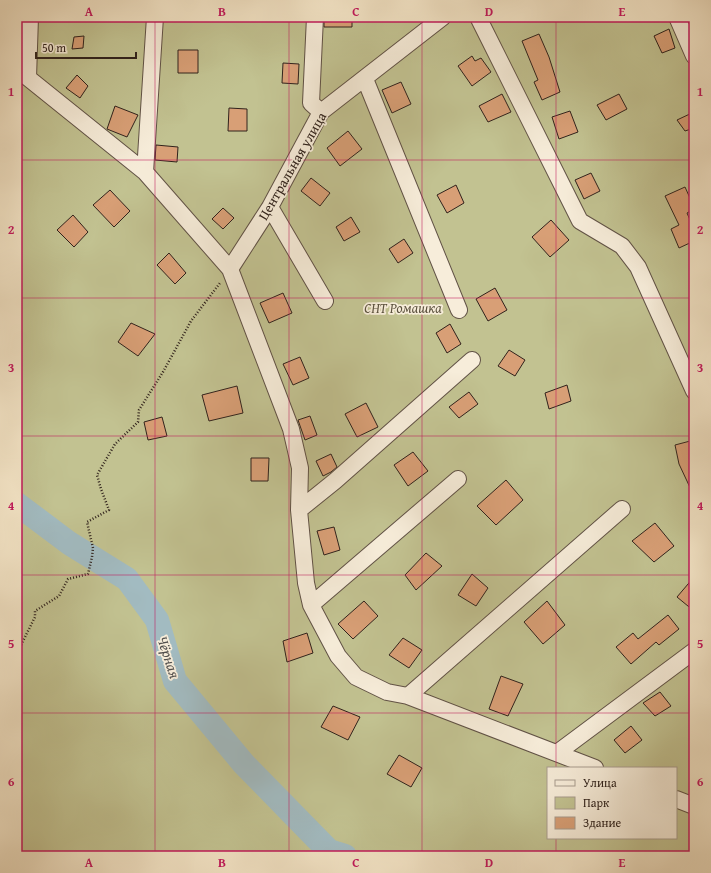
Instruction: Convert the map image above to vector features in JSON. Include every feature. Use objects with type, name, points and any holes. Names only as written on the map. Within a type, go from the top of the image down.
[{"type":"street","points":[[30,17],[22,74],[145,172],[230,269],[291,429],[300,468],[299,510],[306,582],[311,605],[338,656],[356,677],[387,692],[408,696],[592,767]]},
{"type":"street","points":[[145,172],[155,17]]},
{"type":"street","points":[[315,17],[311,103],[321,112]]},
{"type":"street","name":"Центральная улица","points":[[230,269],[270,207],[321,112],[443,17]]},
{"type":"street","points":[[478,17],[580,221],[622,246],[638,267],[694,391]]},
{"type":"street","points":[[677,17],[694,56]]},
{"type":"street","points":[[365,79],[460,310]]},
{"type":"street","points":[[270,207],[325,301]]},
{"type":"street","points":[[299,510],[335,481],[472,360]]},
{"type":"street","points":[[311,605],[458,479]]},
{"type":"street","points":[[408,696],[622,509]]},
{"type":"street","points":[[557,753],[694,651]]},
{"type":"street","points":[[677,799],[694,806]]},
{"type":"path","points":[[17,653],[35,617],[35,611],[59,596],[68,579],[88,574],[93,548],[87,522],[109,510],[97,475],[115,444],[138,422],[139,410],[163,372],[191,321],[230,269]]},
{"type":"green space","name":"СНТ Ромашка","points":[[17,17],[694,17],[694,856],[17,856]]},
{"type":"building","points":[[324,17],[352,17],[352,27],[324,27]]},
{"type":"building","points":[[669,29],[675,48],[662,53],[654,36]]},
{"type":"building","points":[[539,34],[549,57],[560,92],[542,100],[534,82],[538,80],[522,41]]},
{"type":"building","points":[[84,36],[83,48],[72,49],[74,37]]},
{"type":"building","points":[[178,50],[198,50],[198,73],[178,73]]},
{"type":"building","points":[[472,56],[475,61],[481,58],[491,72],[472,86],[458,66]]},
{"type":"building","points":[[283,63],[299,64],[298,84],[282,83]]},
{"type":"building","points":[[77,75],[88,86],[80,98],[66,88]]},
{"type":"building","points":[[401,82],[411,104],[392,113],[382,90]]},
{"type":"building","points":[[502,94],[511,112],[488,122],[479,106]]},
{"type":"building","points":[[619,94],[627,109],[606,120],[597,105]]},
{"type":"building","points":[[115,106],[138,115],[127,137],[107,129]]},
{"type":"building","points":[[229,108],[247,109],[247,131],[228,131]]},
{"type":"building","points":[[570,111],[578,132],[559,139],[552,117]]},
{"type":"building","points":[[694,112],[694,128],[685,131],[677,120]]},
{"type":"building","points":[[348,131],[362,149],[340,166],[327,148]]},
{"type":"building","points":[[156,145],[178,147],[177,162],[155,160]]},
{"type":"building","points":[[591,173],[600,191],[584,199],[575,180]]},
{"type":"building","points":[[311,178],[330,193],[320,206],[301,191]]},
{"type":"building","points":[[456,185],[464,203],[447,213],[437,195]]},
{"type":"building","points":[[685,187],[694,207],[694,209],[687,213],[694,229],[694,241],[679,248],[671,229],[679,225],[665,196]]},
{"type":"building","points":[[110,190],[130,211],[114,227],[93,205]]},
{"type":"building","points":[[223,208],[234,218],[223,229],[212,219]]},
{"type":"building","points":[[73,215],[88,232],[74,247],[57,230]]},
{"type":"building","points":[[351,217],[360,232],[344,241],[336,227]]},
{"type":"building","points":[[551,220],[569,240],[550,257],[532,237]]},
{"type":"building","points":[[404,239],[413,253],[398,263],[389,249]]},
{"type":"building","points":[[169,253],[186,273],[175,284],[157,265]]},
{"type":"building","points":[[495,288],[507,310],[488,321],[476,299]]},
{"type":"building","points":[[283,293],[292,313],[269,323],[260,303]]},
{"type":"building","points":[[131,323],[155,334],[138,356],[118,342]]},
{"type":"building","points":[[450,324],[461,344],[447,353],[436,333]]},
{"type":"building","points":[[509,350],[525,360],[515,376],[498,366]]},
{"type":"building","points":[[300,357],[309,378],[293,385],[283,364]]},
{"type":"building","points":[[567,385],[571,401],[549,409],[545,393]]},
{"type":"building","points":[[237,386],[243,413],[209,421],[202,395]]},
{"type":"building","points":[[469,392],[478,404],[459,418],[449,407]]},
{"type":"building","points":[[366,403],[378,427],[357,437],[345,414]]},
{"type":"building","points":[[310,416],[317,435],[305,440],[298,420]]},
{"type":"building","points":[[162,417],[167,436],[148,440],[144,422]]},
{"type":"building","points":[[694,440],[694,496],[679,464],[675,445]]},
{"type":"building","points":[[413,452],[428,471],[408,486],[394,465]]},
{"type":"building","points":[[331,454],[337,467],[323,476],[316,461]]},
{"type":"building","points":[[251,458],[269,458],[268,481],[251,481]]},
{"type":"building","points":[[506,480],[523,500],[496,525],[477,506]]},
{"type":"building","points":[[655,523],[674,546],[654,562],[632,541]]},
{"type":"building","points":[[334,527],[340,550],[324,555],[317,531]]},
{"type":"building","points":[[426,553],[442,566],[416,590],[405,575]]},
{"type":"building","points":[[472,574],[488,588],[476,606],[458,595]]},
{"type":"building","points":[[694,577],[694,611],[677,597]]},
{"type":"building","points":[[364,601],[378,616],[353,639],[338,624]]},
{"type":"building","points":[[547,601],[565,625],[543,644],[524,622]]},
{"type":"building","points":[[668,615],[679,629],[659,645],[656,642],[631,664],[616,647],[633,633],[638,639]]},
{"type":"building","points":[[307,633],[313,653],[287,662],[283,641]]},
{"type":"building","points":[[403,638],[422,650],[409,668],[389,655]]},
{"type":"building","points":[[501,676],[523,684],[508,716],[489,709]]},
{"type":"building","points":[[660,692],[671,706],[655,716],[643,703]]},
{"type":"building","points":[[333,706],[360,717],[348,740],[321,727]]},
{"type":"building","points":[[631,726],[642,740],[625,753],[614,740]]},
{"type":"building","points":[[399,755],[422,768],[411,787],[387,774]]},
{"type":"waterway","name":"Чёрная","points":[[17,504],[69,543],[127,579],[157,620],[175,681],[243,763],[329,851],[345,856]]}]
